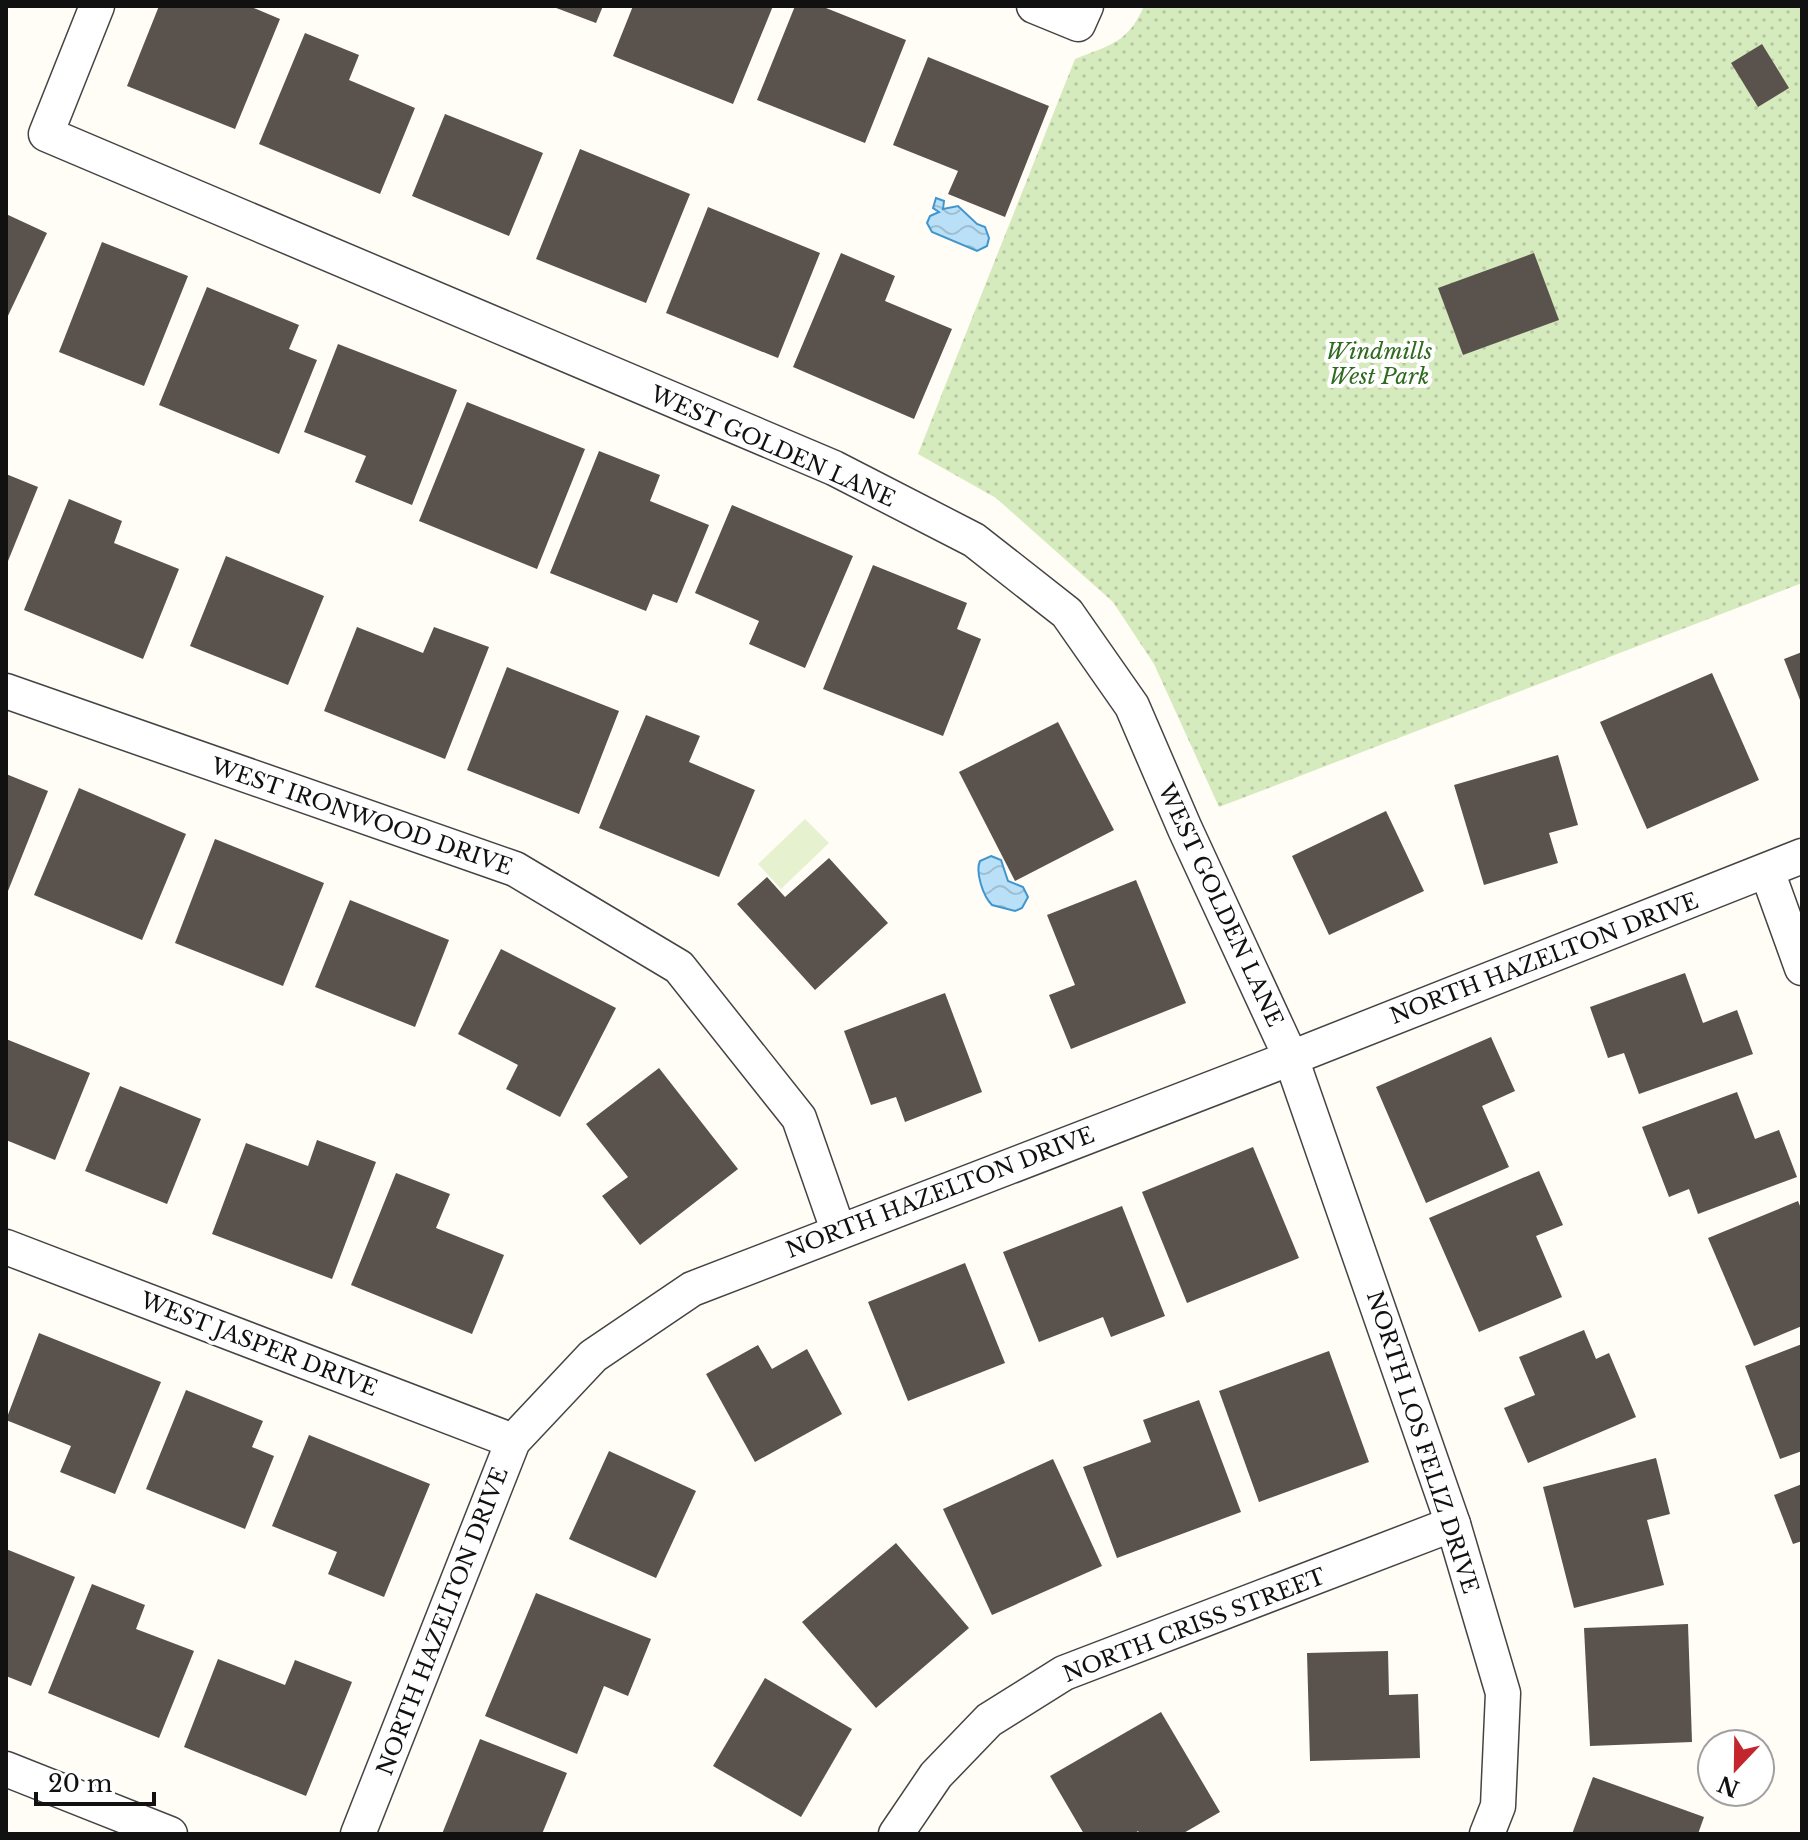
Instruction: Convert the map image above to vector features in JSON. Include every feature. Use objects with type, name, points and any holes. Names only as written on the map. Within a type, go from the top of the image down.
[{"type":"street","name":"WEST GOLDEN LANE","points":[[97,6],[46,134],[834,468],[974,540],[1067,613],[1132,706],[1291,1058]]},
{"type":"street","points":[[1034,6],[1082,15]]},
{"type":"street","name":"WEST IRONWOOD DRIVE","points":[[6,691],[515,869],[679,967],[799,1118],[838,1230]]},
{"type":"street","name":"NORTH HAZELTON DRIVE","points":[[358,1834],[513,1441],[593,1356],[692,1289],[838,1230],[1291,1058],[1802,856]]},
{"type":"street","points":[[1767,871],[1802,968]]},
{"type":"street","name":"NORTH LOS FELIZ DRIVE","points":[[1291,1058],[1453,1524],[1503,1693],[1498,1806],[1487,1834]]},
{"type":"street","name":"WEST JASPER DRIVE","points":[[6,1247],[513,1441]]},
{"type":"street","name":"NORTH CRISS STREET","points":[[896,1834],[936,1775],[989,1720],[1064,1673],[1453,1524]]},
{"type":"street","points":[[6,1769],[170,1834]]},
{"type":"green space","name":"Windmills West Park","points":[[1144,6],[1802,6],[1802,583],[1219,807],[1154,664],[1113,602],[996,498],[918,454],[1075,59],[1117,41],[1131,28]]},
{"type":"green space","points":[[805,819],[829,843],[781,889],[758,864]]},
{"type":"water","points":[[936,198],[944,201],[943,209],[958,206],[977,224],[985,227],[989,238],[987,246],[977,251],[932,232],[927,223],[930,216],[939,212],[933,208]]},
{"type":"water","points":[[991,856],[1001,860],[1008,881],[1023,887],[1028,897],[1022,908],[1015,911],[992,905],[986,896],[979,877],[979,866],[980,861]]},
{"type":"building","points":[[159,6],[249,6],[280,19],[235,129],[127,86]]},
{"type":"building","points":[[551,6],[603,6],[596,23]]},
{"type":"building","points":[[633,6],[773,6],[733,104],[613,56]]},
{"type":"building","points":[[795,6],[821,6],[906,40],[865,143],[757,100]]},
{"type":"building","points":[[305,33],[359,55],[349,80],[415,108],[380,194],[259,144]]},
{"type":"building","points":[[1762,44],[1789,88],[1758,107],[1731,63]]},
{"type":"building","points":[[928,57],[1049,106],[1005,217],[948,194],[958,171],[893,145]]},
{"type":"building","points":[[445,114],[543,153],[509,236],[412,196]]},
{"type":"building","points":[[580,149],[690,194],[646,303],[536,259]]},
{"type":"building","points":[[708,207],[820,253],[778,358],[666,313]]},
{"type":"building","points":[[6,214],[47,233],[6,320]]},
{"type":"building","points":[[102,242],[188,276],[144,386],[59,352]]},
{"type":"building","points":[[841,253],[895,276],[885,301],[952,329],[914,419],[793,367]]},
{"type":"building","points":[[1534,253],[1559,320],[1463,355],[1438,288]]},
{"type":"building","points":[[207,287],[299,325],[289,349],[317,360],[279,454],[159,405]]},
{"type":"building","points":[[338,344],[457,390],[412,505],[355,482],[366,456],[304,432]]},
{"type":"building","points":[[467,402],[585,449],[537,569],[419,521]]},
{"type":"building","points":[[599,451],[660,475],[650,501],[709,525],[677,603],[653,594],[646,611],[550,573]]},
{"type":"building","points":[[6,474],[38,487],[6,566]]},
{"type":"building","points":[[69,499],[122,521],[114,543],[179,569],[143,659],[24,610]]},
{"type":"building","points":[[732,505],[853,556],[805,668],[749,644],[759,621],[695,593]]},
{"type":"building","points":[[226,556],[324,596],[288,685],[190,646]]},
{"type":"building","points":[[873,565],[967,603],[957,629],[981,639],[943,736],[823,689]]},
{"type":"building","points":[[357,627],[423,653],[434,627],[489,647],[445,759],[324,711]]},
{"type":"building","points":[[1802,652],[1802,705],[1784,659]]},
{"type":"building","points":[[507,667],[619,711],[579,814],[467,770]]},
{"type":"building","points":[[1712,673],[1759,780],[1647,829],[1600,722]]},
{"type":"building","points":[[646,715],[700,736],[689,762],[755,790],[719,877],[599,828]]},
{"type":"building","points":[[1058,722],[1114,830],[1015,881],[959,772]]},
{"type":"building","points":[[1558,755],[1578,825],[1549,833],[1558,863],[1484,885],[1454,785]]},
{"type":"building","points":[[6,774],[48,791],[6,896]]},
{"type":"building","points":[[79,788],[186,834],[142,940],[34,895]]},
{"type":"building","points":[[1386,811],[1424,891],[1329,935],[1292,856]]},
{"type":"building","points":[[215,839],[324,883],[283,986],[175,943]]},
{"type":"building","points":[[829,858],[888,923],[815,990],[737,904],[767,877],[785,897]]},
{"type":"building","points":[[1136,880],[1186,1003],[1071,1049],[1049,995],[1075,985],[1047,915]]},
{"type":"building","points":[[350,900],[449,940],[415,1027],[315,987]]},
{"type":"building","points":[[501,949],[616,1008],[560,1117],[506,1089],[518,1065],[458,1034]]},
{"type":"building","points":[[1685,973],[1703,1023],[1737,1010],[1753,1054],[1639,1094],[1624,1053],[1608,1058],[1590,1007]]},
{"type":"building","points":[[945,993],[982,1092],[905,1122],[896,1097],[871,1105],[844,1031]]},
{"type":"building","points":[[1491,1037],[1515,1091],[1482,1106],[1509,1167],[1426,1203],[1376,1087]]},
{"type":"building","points":[[6,1039],[90,1073],[55,1160],[6,1140]]},
{"type":"building","points":[[659,1068],[738,1169],[640,1245],[602,1196],[628,1177],[586,1124]]},
{"type":"building","points":[[120,1086],[201,1119],[167,1204],[85,1171]]},
{"type":"building","points":[[1737,1092],[1755,1139],[1779,1130],[1797,1177],[1698,1214],[1689,1189],[1669,1197],[1642,1127]]},
{"type":"building","points":[[317,1140],[376,1162],[332,1279],[212,1234],[246,1143],[308,1166]]},
{"type":"building","points":[[1253,1147],[1299,1258],[1187,1303],[1142,1192]]},
{"type":"building","points":[[1539,1171],[1563,1225],[1536,1236],[1562,1297],[1479,1332],[1429,1218]]},
{"type":"building","points":[[396,1173],[450,1194],[436,1228],[504,1255],[472,1334],[351,1285]]},
{"type":"building","points":[[1798,1201],[1802,1211],[1802,1326],[1754,1346],[1708,1238]]},
{"type":"building","points":[[1122,1206],[1165,1316],[1111,1337],[1103,1317],[1039,1342],[1003,1252]]},
{"type":"building","points":[[965,1263],[1005,1363],[908,1401],[868,1302]]},
{"type":"building","points":[[1584,1330],[1596,1359],[1609,1353],[1636,1417],[1528,1463],[1504,1408],[1535,1395],[1519,1357]]},
{"type":"building","points":[[39,1333],[161,1382],[115,1494],[60,1472],[71,1446],[6,1420]]},
{"type":"building","points":[[1802,1344],[1802,1451],[1780,1459],[1745,1366]]},
{"type":"building","points":[[758,1345],[772,1369],[807,1349],[842,1414],[755,1462],[706,1374]]},
{"type":"building","points":[[1329,1351],[1369,1462],[1259,1502],[1219,1391]]},
{"type":"building","points":[[186,1390],[263,1421],[252,1447],[274,1456],[245,1529],[146,1489]]},
{"type":"building","points":[[1199,1400],[1241,1512],[1117,1558],[1083,1467],[1151,1442],[1143,1420]]},
{"type":"building","points":[[309,1435],[430,1484],[384,1597],[328,1574],[337,1552],[272,1526]]},
{"type":"building","points":[[609,1451],[696,1491],[656,1578],[569,1539]]},
{"type":"building","points":[[1656,1458],[1670,1514],[1647,1520],[1664,1585],[1574,1608],[1543,1487]]},
{"type":"building","points":[[1053,1459],[1102,1566],[992,1615],[943,1509]]},
{"type":"building","points":[[1802,1484],[1802,1541],[1793,1544],[1774,1495]]},
{"type":"building","points":[[896,1543],[969,1628],[876,1708],[802,1622]]},
{"type":"building","points":[[6,1549],[75,1577],[31,1686],[6,1676]]},
{"type":"building","points":[[92,1584],[145,1605],[136,1629],[194,1651],[159,1738],[48,1693]]},
{"type":"building","points":[[536,1593],[651,1639],[628,1696],[604,1686],[577,1754],[485,1716]]},
{"type":"building","points":[[1688,1624],[1692,1742],[1590,1746],[1584,1628]]},
{"type":"building","points":[[1388,1651],[1389,1695],[1418,1694],[1420,1758],[1310,1761],[1307,1653]]},
{"type":"building","points":[[218,1659],[285,1685],[295,1660],[352,1682],[306,1796],[184,1747]]},
{"type":"building","points":[[765,1678],[852,1729],[801,1817],[713,1766]]},
{"type":"building","points":[[1161,1712],[1220,1812],[1182,1834],[1140,1834],[1138,1831],[1134,1834],[1084,1834],[1050,1776]]},
{"type":"building","points":[[480,1739],[567,1773],[542,1834],[442,1834]]},
{"type":"building","points":[[1593,1777],[1704,1817],[1698,1834],[1572,1834]]}]
